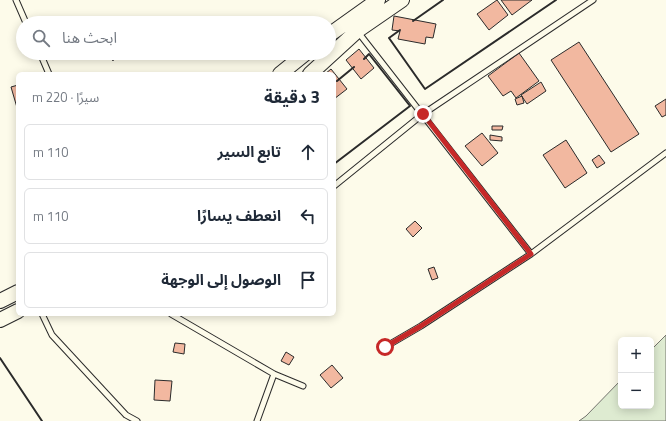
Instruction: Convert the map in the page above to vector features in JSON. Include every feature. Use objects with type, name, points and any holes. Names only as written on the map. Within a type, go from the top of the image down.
[{"type":"main road","points":[[336,45],[378,0]]},
{"type":"main road","points":[[336,32],[353,26],[402,0]]},
{"type":"main road","points":[[282,72],[297,60]]},
{"type":"main road","points":[[312,72],[323,60]]},
{"type":"main road","points":[[10,315],[0,301],[16,293]]},
{"type":"lane","points":[[16,0],[23,16]]},
{"type":"lane","points":[[336,184],[423,114],[593,0]]},
{"type":"lane","points":[[353,26],[531,254]]},
{"type":"lane","points":[[43,60],[48,72]]},
{"type":"lane","points":[[385,347],[421,326],[531,254],[666,153]]},
{"type":"lane","points":[[43,316],[52,335],[126,415],[137,421]]},
{"type":"lane","points":[[174,316],[274,374],[303,386]]},
{"type":"lane","points":[[257,421],[274,374]]},
{"type":"green space","points":[[666,335],[666,421],[579,421],[586,416],[618,383],[618,409],[654,409],[654,347]]},
{"type":"building","points":[[497,0],[508,15],[489,30],[477,14]]},
{"type":"building","points":[[501,0],[532,0],[512,15]]},
{"type":"building","points":[[394,16],[436,24],[433,38],[426,37],[425,44],[398,39],[400,31],[392,30]]},
{"type":"building","points":[[579,42],[639,134],[611,152],[551,60]]},
{"type":"building","points":[[359,49],[374,68],[361,79],[346,60]]},
{"type":"building","points":[[519,53],[539,81],[516,98],[511,91],[503,96],[488,76]]},
{"type":"building","points":[[336,75],[347,89],[336,97]]},
{"type":"building","points":[[541,82],[546,91],[527,104],[521,95]]},
{"type":"building","points":[[16,86],[16,104],[11,87]]},
{"type":"building","points":[[522,96],[524,103],[517,105],[515,99]]},
{"type":"building","points":[[666,99],[666,115],[662,117],[655,106]]},
{"type":"building","points":[[492,126],[503,126],[502,130],[492,130]]},
{"type":"building","points":[[482,133],[498,153],[482,166],[465,146]]},
{"type":"building","points":[[490,135],[502,137],[502,141],[490,140]]},
{"type":"building","points":[[566,140],[587,173],[565,188],[543,155]]},
{"type":"building","points":[[599,155],[605,163],[597,168],[592,160]]},
{"type":"building","points":[[415,221],[422,228],[413,237],[406,229]]},
{"type":"building","points":[[434,267],[438,278],[432,280],[428,269]]},
{"type":"building","points":[[175,343],[185,344],[184,354],[173,352]]},
{"type":"building","points":[[286,352],[294,357],[289,365],[281,361]]},
{"type":"building","points":[[332,365],[343,378],[331,388],[320,375]]},
{"type":"building","points":[[155,380],[172,381],[170,401],[154,400]]},
{"type":"wall","points":[[413,21],[443,0]]},
{"type":"wall","points":[[400,30],[389,38],[425,89],[556,0]]},
{"type":"wall","points":[[336,162],[410,106],[369,54],[364,59]]},
{"type":"wall","points":[[337,81],[354,67]]},
{"type":"wall","points":[[0,358],[42,421]]},
{"type":"route","points":[[385,347],[421,326],[531,254],[423,114]]}]
